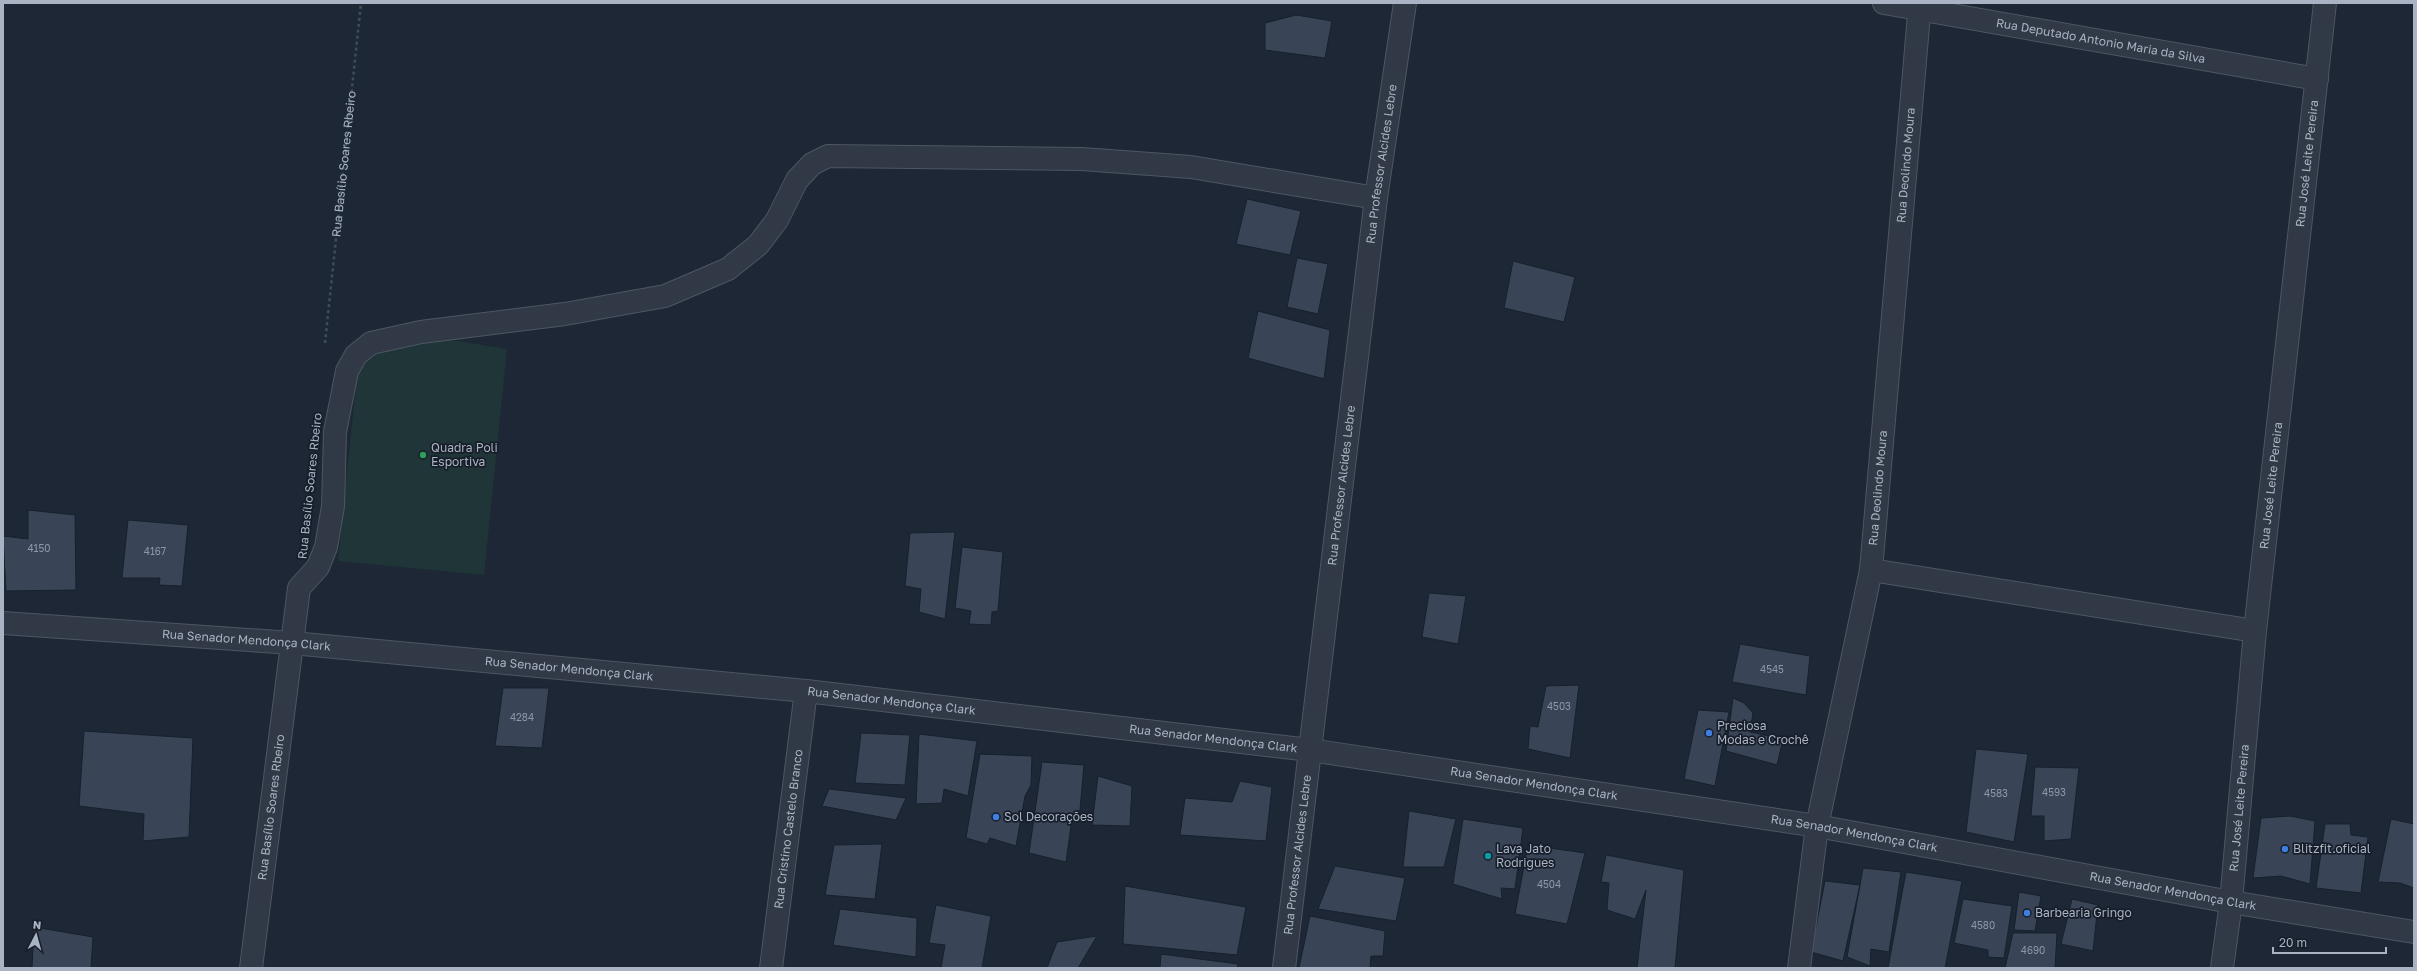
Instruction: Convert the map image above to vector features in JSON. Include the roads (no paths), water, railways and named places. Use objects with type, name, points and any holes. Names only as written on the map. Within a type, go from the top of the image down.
[{"type":"street","name":"Rua Professor Alcides Lebre","points":[[1284,968],[1376,198],[1405,3]]},
{"type":"street","name":"Rua Deputado Antonio Maria da Silva","points":[[1884,3],[1919,6],[2317,79]]},
{"type":"street","name":"Rua José Leite Pereira","points":[[2222,968],[2231,902],[2255,631],[2325,3]]},
{"type":"street","name":"Rua Deolindo Moura","points":[[1799,968],[1817,826],[1871,570],[1919,6]]},
{"type":"street","name":"Rua Basílio Soares Rbeiro","points":[[250,968],[299,588],[318,567],[326,547],[333,506],[336,432],[347,371],[356,355],[371,344],[421,332],[565,314],[672,293],[728,269],[758,246],[777,220],[797,180],[812,164],[828,156],[1082,159],[1191,168],[1376,198]]},
{"type":"street","points":[[1871,570],[2255,631]]},
{"type":"street","name":"Rua Senador Mendonça Clark","points":[[3,623],[292,643],[806,691],[1310,750],[1817,826],[2231,902],[2414,932]]},
{"type":"street","name":"Rua Cristino Castelo Branco","points":[[771,968],[806,691]]},
{"type":"place","name":"Quadra Poli Esportiva","points":[[423,455]]},
{"type":"place","name":"Preciosa Modas e Crochê","points":[[1709,733]]},
{"type":"place","name":"Sol Decorações","points":[[996,817]]},
{"type":"place","name":"Blitzfit.oficial","points":[[2285,849]]},
{"type":"place","name":"Lava Jato Rodrigues","points":[[1488,856]]},
{"type":"place","name":"Barbearia Gringo","points":[[2027,913]]}]
